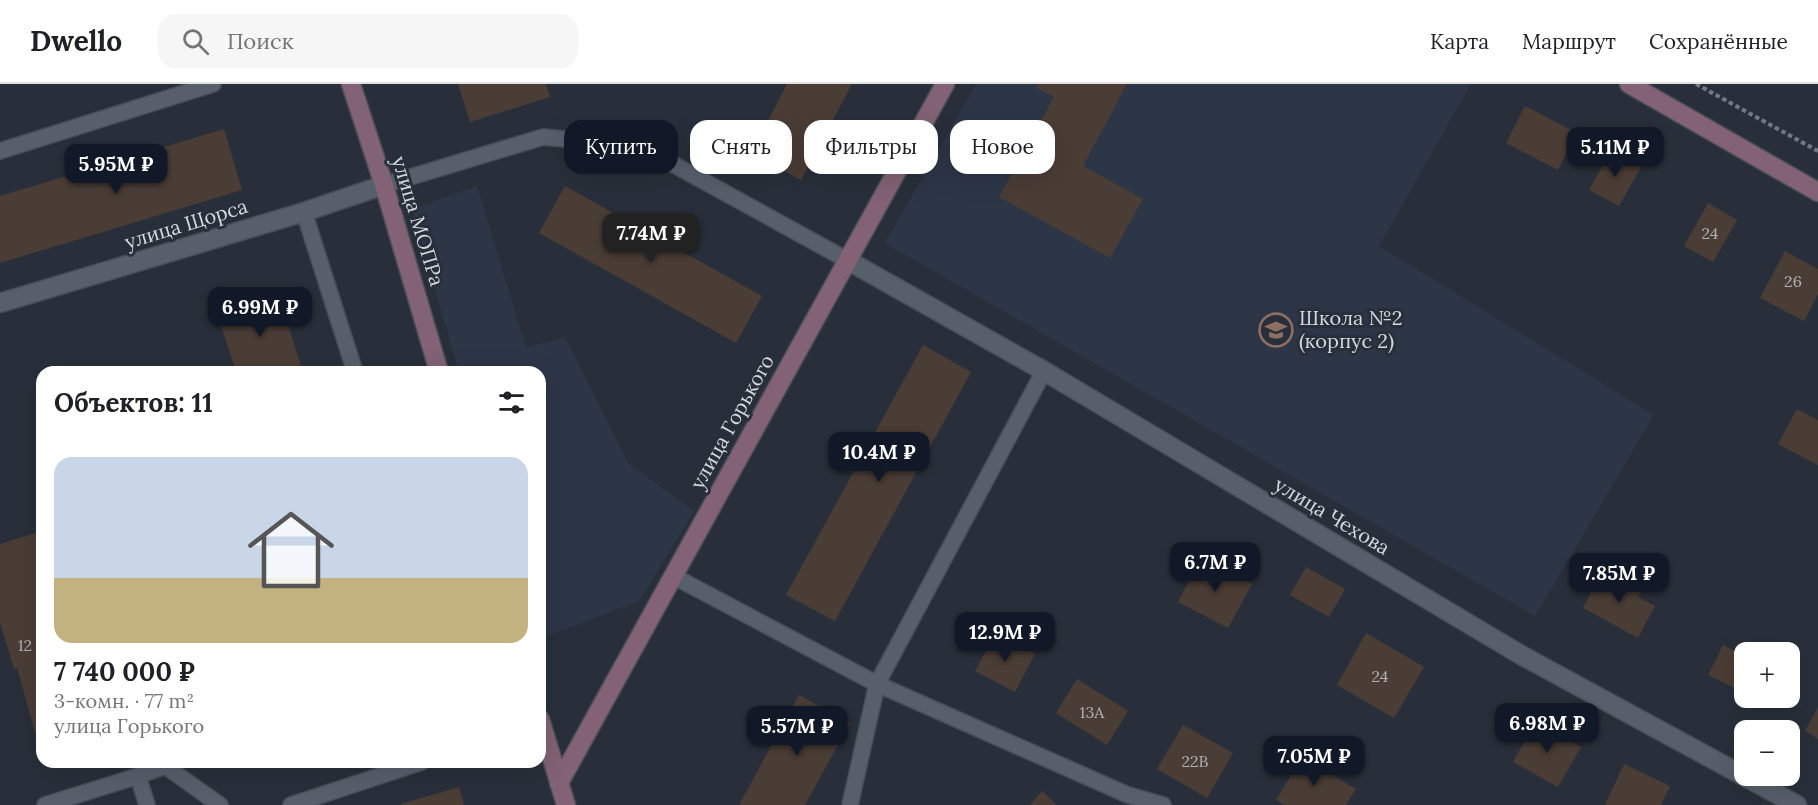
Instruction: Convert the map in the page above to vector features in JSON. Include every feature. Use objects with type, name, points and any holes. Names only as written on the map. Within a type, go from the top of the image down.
[{"type":"street","name":"улица МОПРа","points":[[351,84],[384,185],[437,366]]},
{"type":"street","name":"улица Горького","points":[[559,783],[945,84]]},
{"type":"street","points":[[1629,84],[1818,192]]},
{"type":"street","name":"улица Щорса","points":[[0,303],[304,212],[384,185]]},
{"type":"street","name":"улица Чехова","points":[[847,260],[1044,371],[1521,655],[1797,805]]},
{"type":"street","points":[[546,739],[566,805]]},
{"type":"lane","points":[[0,152],[213,84]]},
{"type":"lane","points":[[384,185],[543,136],[640,146],[847,260]]},
{"type":"lane","points":[[304,212],[353,366]]},
{"type":"lane","points":[[850,805],[878,684],[1044,371]]},
{"type":"lane","points":[[673,576],[878,684],[1128,795],[1163,805]]},
{"type":"lane","points":[[45,805],[160,768]]},
{"type":"lane","points":[[168,768],[220,805]]},
{"type":"lane","points":[[291,805],[404,768]]},
{"type":"lane","points":[[138,776],[147,805]]},
{"type":"path","points":[[1696,84],[1818,151]]},
{"type":"shaded area","name":"Школа №2 (корпус 2)","points":[[976,84],[1471,84],[1379,246],[1654,415],[1535,616],[885,243],[924,174],[938,174],[938,150],[950,129],[950,174],[1055,174],[1055,120],[955,120]]},
{"type":"shaded area","points":[[477,186],[526,348],[565,337],[628,463],[694,511],[639,601],[546,637],[546,366],[457,366],[412,209]]},
{"type":"building","points":[[458,84],[546,84],[550,97],[470,122]]},
{"type":"building","points":[[787,84],[852,84],[833,120],[804,120],[804,174],[801,180],[790,174],[792,174],[792,120],[768,120]]},
{"type":"building","points":[[1038,84],[1127,84],[1083,166],[1143,199],[1110,258],[999,197],[1012,174],[1055,174],[1055,120],[1041,120],[1054,97],[1036,87]]},
{"type":"building","points":[[1525,106],[1577,133],[1558,170],[1506,143]]},
{"type":"building","points":[[224,129],[242,190],[0,263],[0,196]]},
{"type":"building","points":[[1611,151],[1641,167],[1619,206],[1589,190]]},
{"type":"building","points":[[565,186],[762,296],[736,343],[539,233]]},
{"type":"building","points":[[1708,203],[1737,220],[1713,262],[1684,246]]},
{"type":"building","points":[[1785,251],[1818,269],[1818,294],[1804,321],[1760,298]]},
{"type":"building","points":[[278,294],[301,366],[234,366],[217,313]]},
{"type":"building","points":[[923,345],[971,372],[835,621],[786,595]]},
{"type":"building","points":[[1797,409],[1818,420],[1818,465],[1778,444]]},
{"type":"building","points":[[36,533],[36,735],[17,668],[14,669],[0,622],[0,544]]},
{"type":"building","points":[[1202,557],[1252,584],[1228,628],[1178,602]]},
{"type":"building","points":[[1306,567],[1345,589],[1329,617],[1290,595]]},
{"type":"building","points":[[1603,569],[1642,590],[1638,597],[1655,606],[1638,638],[1583,608]]},
{"type":"building","points":[[996,633],[1035,654],[1015,692],[975,671]]},
{"type":"building","points":[[1366,633],[1424,667],[1394,718],[1337,685]]},
{"type":"building","points":[[1723,645],[1734,651],[1734,688],[1708,675]]},
{"type":"building","points":[[1077,679],[1128,711],[1107,745],[1056,713]]},
{"type":"building","points":[[799,695],[850,723],[805,805],[739,805]]},
{"type":"building","points":[[1818,707],[1818,739],[1805,731]]},
{"type":"building","points":[[1535,722],[1581,747],[1558,787],[1513,762]]},
{"type":"building","points":[[1183,725],[1233,753],[1207,798],[1157,769]]},
{"type":"building","points":[[1302,757],[1356,789],[1346,805],[1284,805],[1276,800]]},
{"type":"building","points":[[1624,764],[1670,786],[1661,805],[1605,805]]},
{"type":"building","points":[[459,787],[464,805],[401,805],[401,804]]},
{"type":"building","points":[[1042,791],[1057,805],[1030,805]]},
{"type":"place","name":"Школа №2 (корпус 2)","points":[[1276,330]]}]
